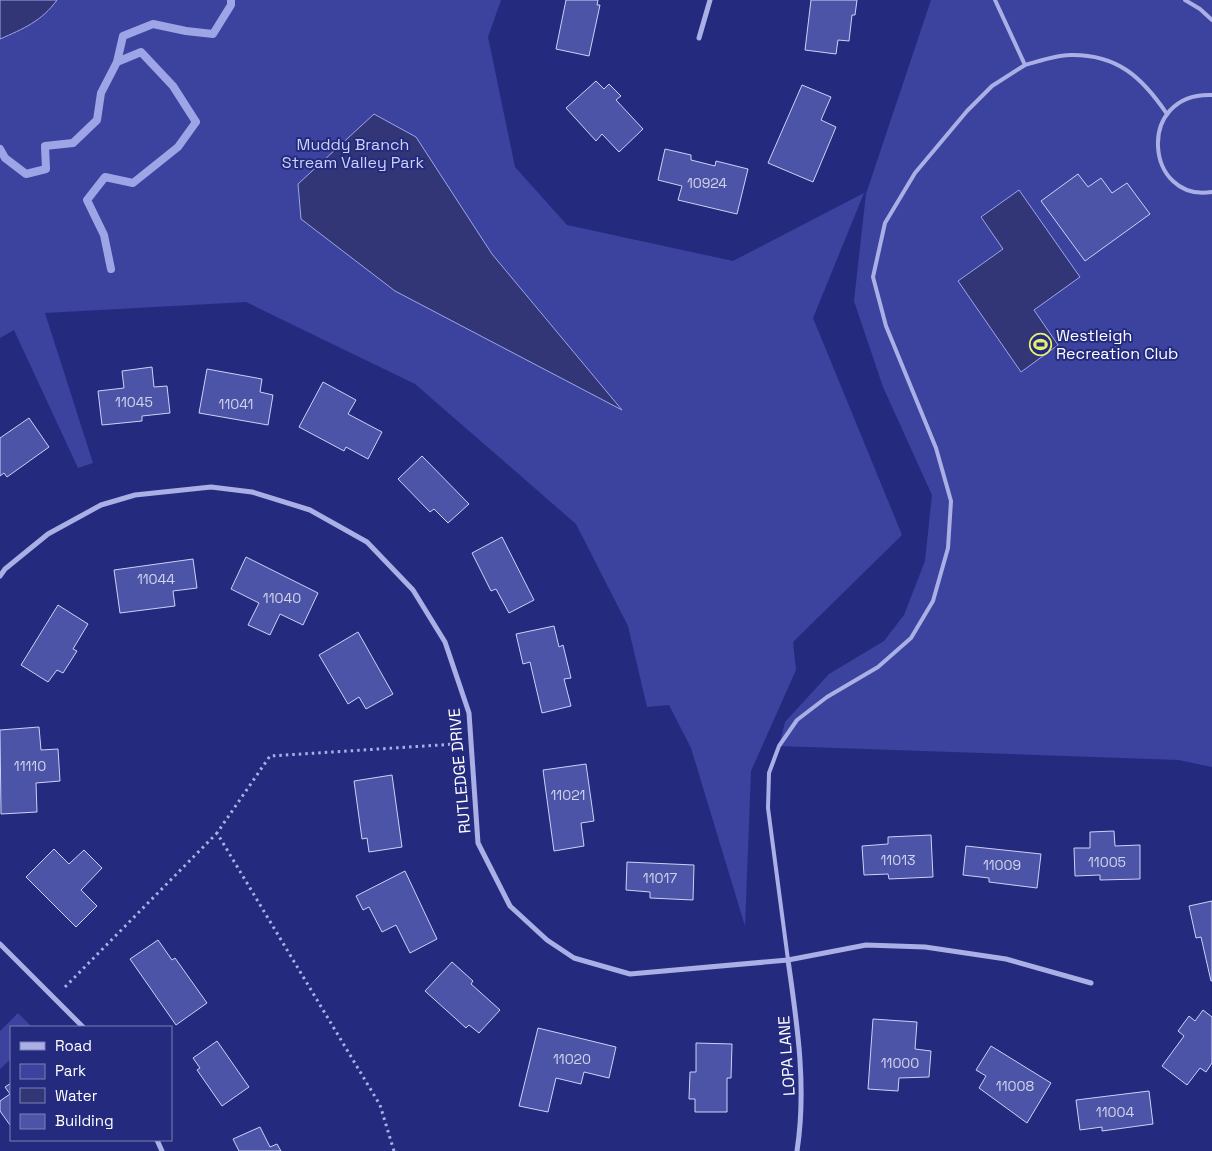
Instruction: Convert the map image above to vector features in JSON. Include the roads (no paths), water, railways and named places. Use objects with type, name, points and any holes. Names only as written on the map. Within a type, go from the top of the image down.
[{"type":"street","points":[[699,38],[710,0]]},
{"type":"street","name":"RUTLEDGE DRIVE","points":[[0,576],[48,534],[101,505],[135,495],[211,487],[252,492],[310,510],[367,542],[412,590],[445,642],[469,713],[478,842],[510,906],[547,940],[574,958],[630,974],[788,960],[866,946],[925,947],[1006,959],[1091,983]]},
{"type":"street","points":[[0,944],[82,1026]]},
{"type":"street","name":"LOPA LANE","points":[[788,960],[800,1041],[802,1120],[797,1151]]},
{"type":"lane","points":[[995,0],[1025,65]]},
{"type":"lane","points":[[1185,0],[1200,9],[1212,20]]},
{"type":"lane","points":[[788,960],[768,808],[769,774],[779,746],[797,720],[827,697],[878,667],[912,638],[933,601],[948,548],[951,501],[936,448],[886,326],[873,277],[884,224],[915,173],[967,111],[992,86],[1025,65],[1069,54],[1104,57],[1132,72],[1150,88],[1167,114]]},
{"type":"lane","points":[[1212,95],[1194,96],[1179,102],[1167,114],[1159,128],[1157,145],[1159,160],[1167,174],[1179,185],[1193,192],[1212,192]]},
{"type":"water","points":[[0,0],[57,0],[38,19],[0,39]]},
{"type":"water","points":[[374,114],[416,137],[492,254],[622,410],[395,291],[301,219],[298,184]]},
{"type":"water","points":[[1019,190],[1080,277],[1034,310],[1058,345],[1021,372],[958,281],[1003,249],[981,217]]},
{"type":"waterway","points":[[0,149],[5,158],[26,174],[46,169],[45,146],[73,143],[97,120],[101,93],[117,62],[123,36],[153,24],[213,34],[231,5],[231,0]]},
{"type":"waterway","points":[[111,269],[104,235],[87,200],[105,177],[133,183],[178,147],[196,122],[173,86],[141,52],[117,62]]},
{"type":"place","name":"Westleigh Recreation Club","points":[[1040,344]]},
{"type":"park label","name":"Muddy Branch Stream Valley Park","points":[[353,153]]}]
